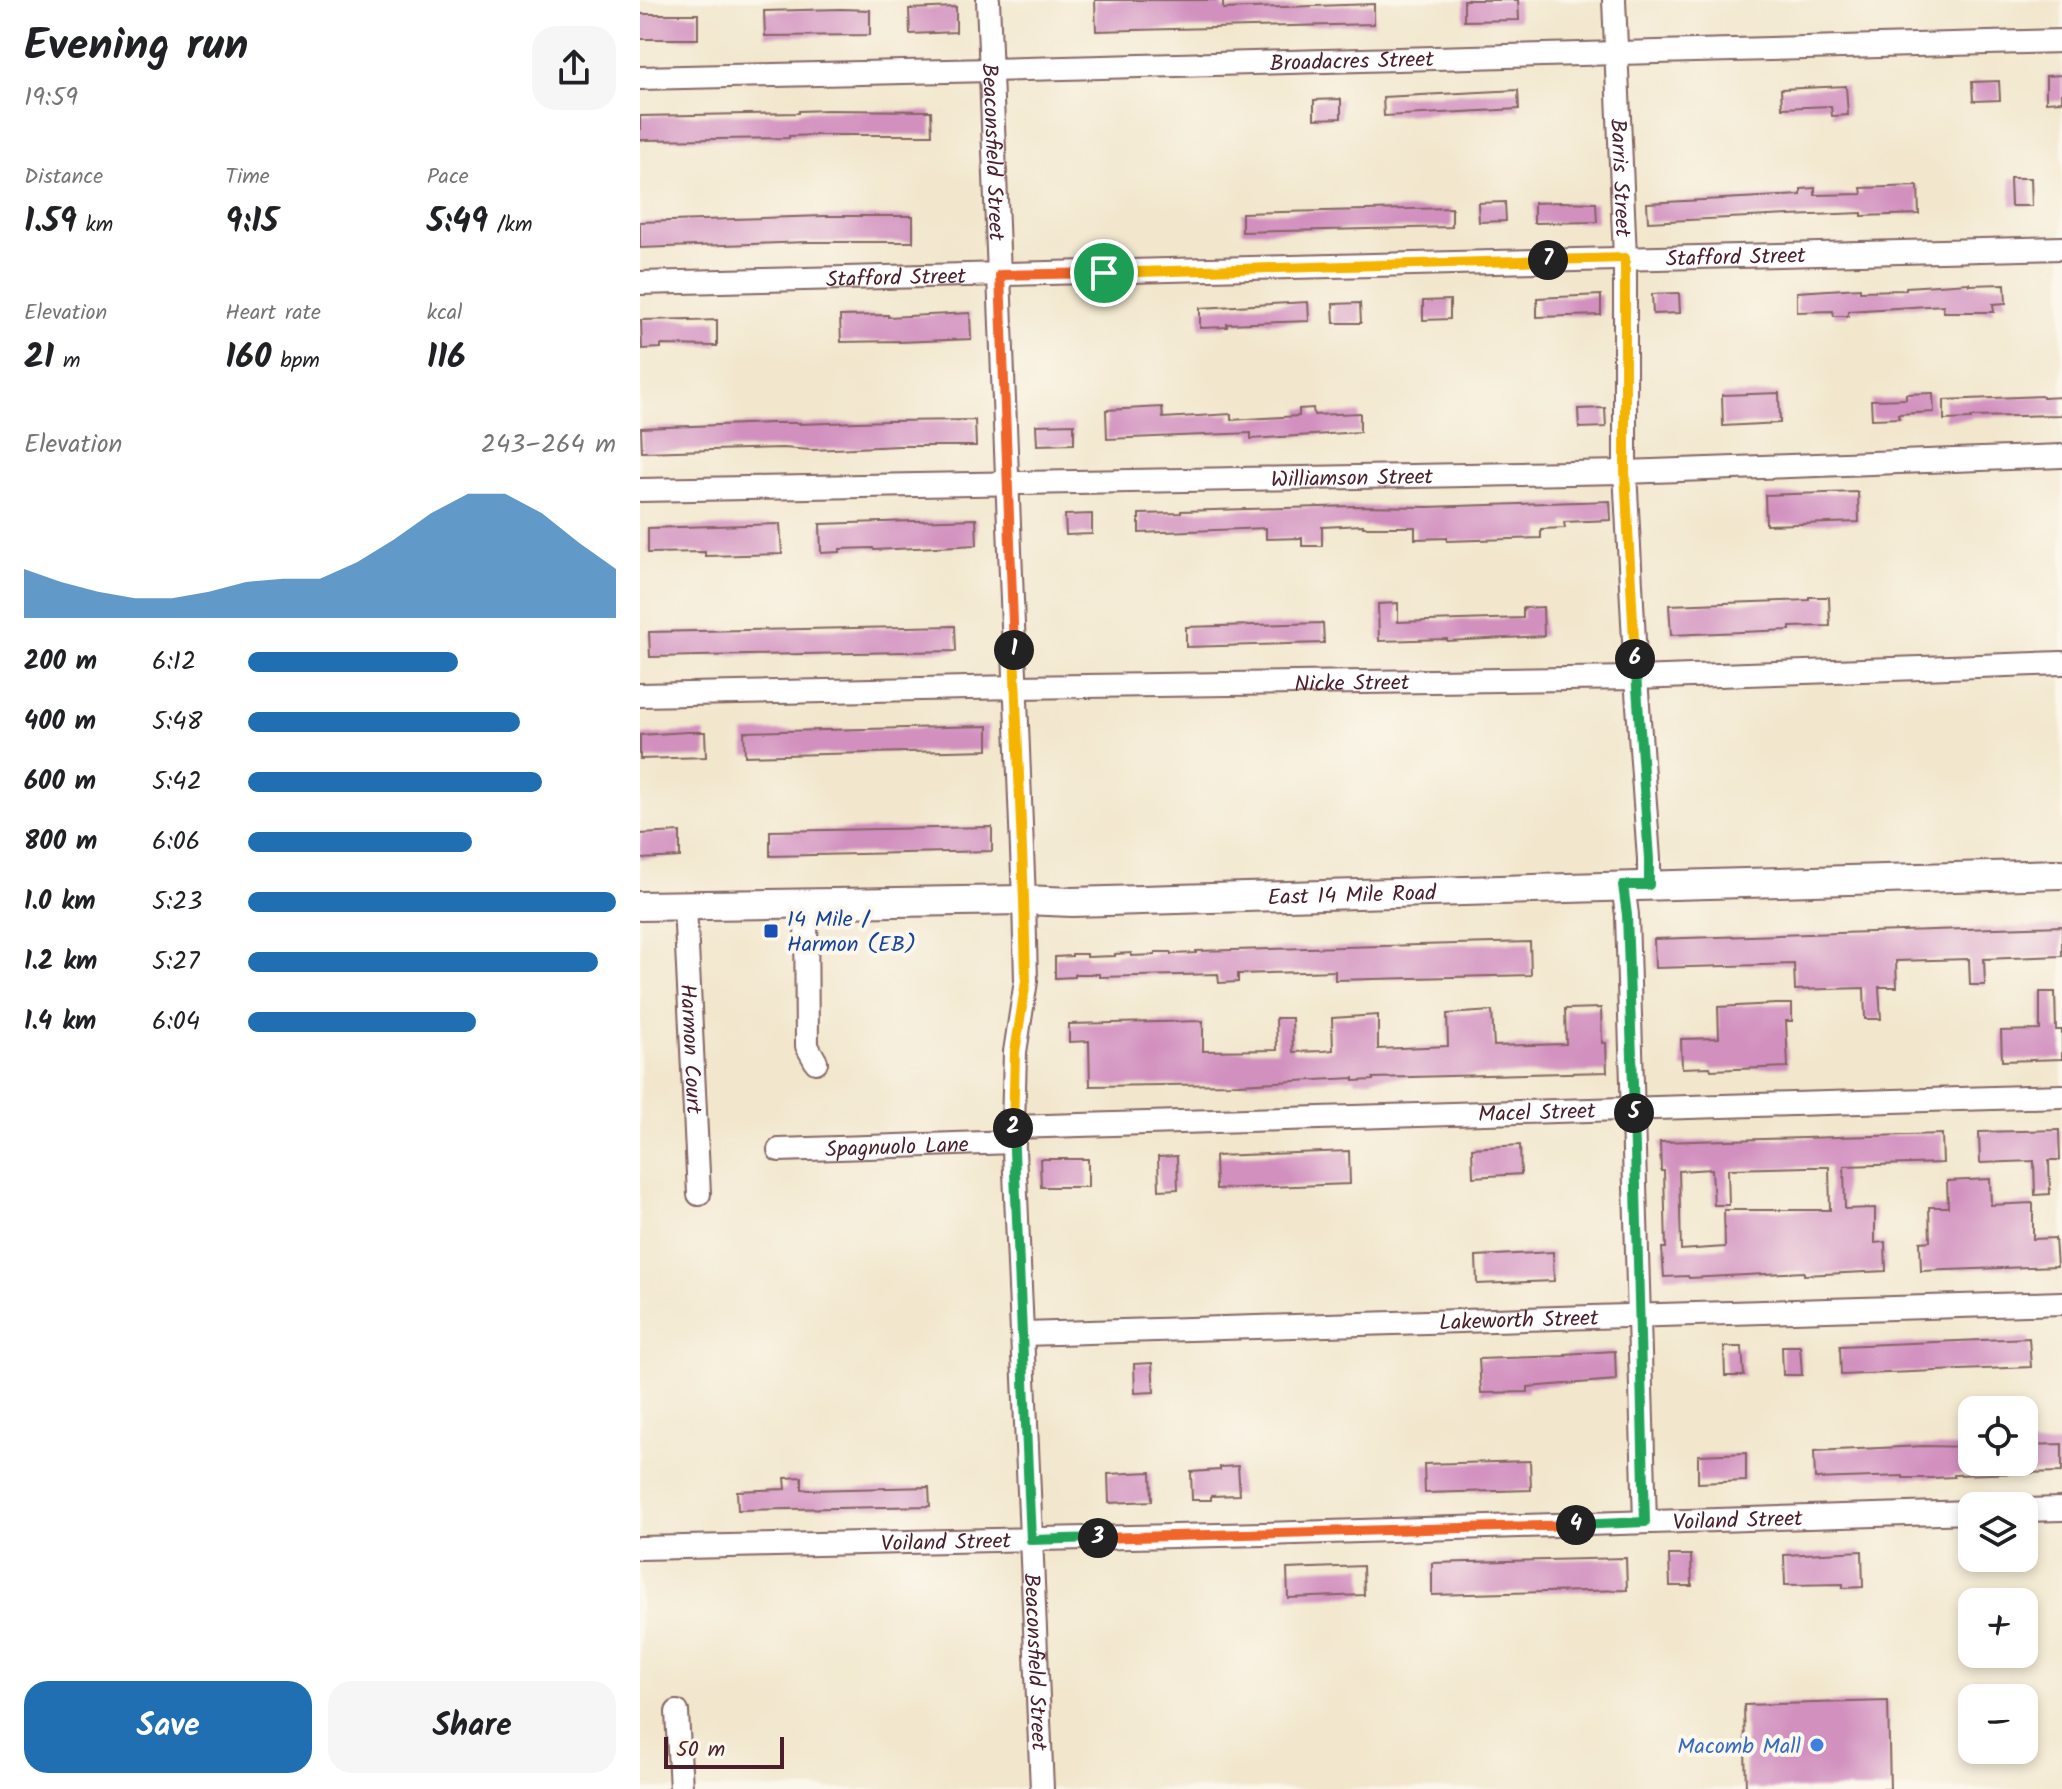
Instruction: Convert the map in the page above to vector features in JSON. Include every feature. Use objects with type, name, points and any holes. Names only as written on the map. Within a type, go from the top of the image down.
[{"type":"main road","name":"East 14 Mile Road","points":[[640,906],[1024,900],[1072,902],[2062,874]]},
{"type":"street","name":"Beaconsfield Street","points":[[988,0],[1024,900],[1026,981],[1015,1052],[1014,1134],[1042,1789]]},
{"type":"street","name":"Barris Street","points":[[1614,0],[1625,258],[1625,472],[1649,859],[1636,885],[1627,915],[1645,1522]]},
{"type":"street","name":"Broadacres Street","points":[[640,78],[2062,41]]},
{"type":"street","name":"Stafford Street","points":[[640,283],[2062,248]]},
{"type":"street","name":"Williamson Street","points":[[640,490],[1625,472],[2062,456]]},
{"type":"street","name":"Nicke Street","points":[[640,695],[1636,678],[2062,663]]},
{"type":"street","points":[[806,903],[807,1046],[816,1062]]},
{"type":"street","name":"Harmon Court","points":[[685,905],[699,1194]]},
{"type":"street","name":"Macel Street","points":[[1014,1134],[1634,1109],[2062,1096]]},
{"type":"street","name":"Spagnuolo Lane","points":[[779,1150],[1014,1134]]},
{"type":"street","name":"Lakeworth Street","points":[[1023,1334],[2062,1303]]},
{"type":"street","points":[[2038,1510],[2062,1509]]},
{"type":"street","name":"Voiland Street","points":[[640,1548],[1031,1540],[1958,1512]]},
{"type":"street","points":[[677,1712],[681,1789]]},
{"type":"building","points":[[1095,0],[1223,0],[1223,9],[1374,4],[1374,24],[1096,31]]},
{"type":"building","points":[[1464,0],[1518,0],[1519,20],[1464,21]]},
{"type":"building","points":[[956,7],[956,32],[910,34],[909,9]]},
{"type":"building","points":[[870,10],[870,35],[765,36],[764,11]]},
{"type":"building","points":[[640,14],[698,14],[698,39],[640,39]]},
{"type":"building","points":[[2062,75],[2062,101],[2046,102],[2046,76]]},
{"type":"building","points":[[1999,81],[2000,100],[1973,101],[1972,82]]},
{"type":"building","points":[[1846,86],[1848,115],[1832,116],[1831,106],[1782,108],[1781,89]]},
{"type":"building","points":[[1518,90],[1519,109],[1384,116],[1383,97]]},
{"type":"building","points":[[1341,99],[1341,118],[1314,119],[1314,100]]},
{"type":"building","points":[[828,110],[931,111],[932,135],[640,140],[640,116]]},
{"type":"building","points":[[2010,178],[2031,178],[2032,206],[2011,206]]},
{"type":"building","points":[[1918,186],[1919,214],[1789,215],[1648,222],[1647,203],[1801,195],[1801,189],[1815,188],[1815,195],[1862,194],[1861,188]]},
{"type":"building","points":[[1505,202],[1506,221],[1479,222],[1478,203]]},
{"type":"building","points":[[1534,203],[1596,203],[1597,222],[1534,223]]},
{"type":"building","points":[[1452,208],[1452,227],[1242,232],[1242,213]]},
{"type":"building","points":[[913,216],[913,242],[640,248],[640,222]]},
{"type":"building","points":[[2005,284],[2006,303],[1993,304],[1994,312],[1943,312],[1943,305],[1848,311],[1848,316],[1834,316],[1833,311],[1797,312],[1797,292],[1860,288],[1860,291],[1906,290],[1906,287]]},
{"type":"building","points":[[1679,293],[1680,313],[1653,314],[1652,294]]},
{"type":"building","points":[[1601,295],[1601,315],[1537,317],[1537,298]]},
{"type":"building","points":[[1450,300],[1450,319],[1423,320],[1423,301]]},
{"type":"building","points":[[1308,302],[1309,321],[1200,328],[1200,308]]},
{"type":"building","points":[[1360,303],[1361,323],[1334,323],[1333,304]]},
{"type":"building","points":[[970,313],[971,339],[841,342],[840,316]]},
{"type":"building","points":[[641,320],[717,320],[717,346],[661,345],[661,348],[642,349]]},
{"type":"building","points":[[1779,393],[1780,423],[1723,426],[1722,395]]},
{"type":"building","points":[[1933,393],[1934,412],[1872,419],[1871,400],[1906,399],[1906,394]]},
{"type":"building","points":[[2062,397],[2062,415],[1944,420],[1944,400]]},
{"type":"building","points":[[1162,407],[1163,418],[1231,414],[1231,420],[1299,416],[1299,409],[1313,408],[1314,415],[1360,413],[1360,432],[1251,439],[1251,433],[1107,439],[1106,410]]},
{"type":"building","points":[[1605,408],[1606,427],[1579,428],[1578,409]]},
{"type":"building","points":[[975,420],[976,446],[642,452],[641,428]]},
{"type":"building","points":[[1074,424],[1074,444],[1037,445],[1036,425]]},
{"type":"building","points":[[1858,492],[1859,522],[1766,525],[1765,495]]},
{"type":"building","points":[[1610,501],[1611,520],[1564,522],[1565,528],[1541,529],[1541,538],[1415,539],[1415,527],[1363,525],[1322,527],[1322,546],[1302,546],[1302,538],[1266,539],[1266,528],[1139,533],[1139,514],[1181,511]]},
{"type":"building","points":[[1092,514],[1092,534],[1066,535],[1065,515]]},
{"type":"building","points":[[976,519],[977,545],[840,549],[840,552],[821,553],[820,524]]},
{"type":"building","points":[[780,524],[782,554],[705,556],[705,552],[648,553],[648,528]]},
{"type":"building","points":[[1809,597],[1829,597],[1830,626],[1671,635],[1669,605],[1809,600]]},
{"type":"building","points":[[1398,603],[1398,622],[1523,618],[1523,608],[1543,607],[1544,636],[1379,641],[1378,604]]},
{"type":"building","points":[[1323,623],[1324,643],[1186,647],[1186,627]]},
{"type":"building","points":[[955,626],[956,651],[650,657],[649,632]]},
{"type":"building","points":[[988,726],[988,750],[745,756],[744,732]]},
{"type":"building","points":[[705,732],[706,757],[640,759],[640,735]]},
{"type":"building","points":[[992,827],[992,851],[770,856],[770,831]]},
{"type":"building","points":[[680,832],[680,857],[640,859],[640,834]]},
{"type":"building","points":[[2062,926],[2062,956],[1984,959],[1985,985],[1970,985],[1969,959],[1896,961],[1897,987],[1879,987],[1881,1019],[1865,1019],[1864,988],[1795,990],[1794,964],[1655,968],[1654,939]]},
{"type":"building","points":[[1530,942],[1531,975],[1335,980],[1335,971],[1238,974],[1238,982],[1219,983],[1218,974],[1099,977],[1099,974],[1074,974],[1074,977],[1055,978],[1055,957],[1072,954],[1087,954],[1087,957],[1131,953],[1131,956],[1155,955],[1155,952],[1171,954]]},
{"type":"building","points":[[2040,992],[2055,992],[2056,1030],[2062,1030],[2062,1059],[2002,1061],[2001,1031],[2040,1030]]},
{"type":"building","points":[[1792,1004],[1792,1021],[1786,1021],[1788,1067],[1682,1068],[1681,1039],[1719,1038],[1718,1007]]},
{"type":"building","points":[[1601,1008],[1607,1072],[1090,1086],[1089,1041],[1069,1042],[1069,1024],[1203,1021],[1203,1051],[1277,1050],[1276,1018],[1292,1018],[1293,1052],[1323,1051],[1333,1050],[1332,1018],[1378,1015],[1378,1049],[1448,1046],[1447,1014],[1492,1011],[1494,1046],[1566,1044],[1565,1009]]},
{"type":"building","points":[[2059,1130],[2060,1160],[2049,1160],[2050,1194],[2035,1195],[2034,1161],[1980,1163],[1979,1132]]},
{"type":"building","points":[[1942,1134],[1943,1163],[1844,1166],[1845,1209],[1875,1208],[1875,1243],[1885,1242],[1886,1271],[1664,1277],[1664,1171],[1661,1171],[1660,1142]],"holes":[[[1829,1167],[1830,1210],[1724,1210],[1725,1247],[1681,1250],[1679,1171],[1712,1169],[1714,1205],[1729,1205],[1728,1169]]]},
{"type":"building","points":[[1520,1145],[1521,1174],[1473,1177],[1472,1148]]},
{"type":"building","points":[[1349,1151],[1350,1184],[1216,1189],[1215,1156]]},
{"type":"building","points":[[1177,1156],[1178,1189],[1159,1190],[1158,1157]]},
{"type":"building","points":[[1040,1159],[1088,1159],[1088,1187],[1041,1187]]},
{"type":"building","points":[[1990,1179],[1991,1205],[2033,1203],[2033,1239],[2055,1238],[2057,1266],[1921,1271],[1920,1242],[1930,1241],[1929,1207],[1948,1207],[1947,1181]]},
{"type":"building","points":[[1553,1252],[1554,1281],[1477,1284],[1476,1256]]},
{"type":"building","points":[[2029,1338],[2031,1367],[1841,1375],[1840,1346]]},
{"type":"building","points":[[1782,1346],[1800,1346],[1802,1375],[1783,1375]]},
{"type":"building","points":[[1724,1347],[1742,1347],[1744,1376],[1725,1376]]},
{"type":"building","points":[[1615,1351],[1616,1380],[1528,1387],[1528,1392],[1481,1393],[1479,1359]]},
{"type":"building","points":[[1152,1363],[1154,1392],[1135,1393],[1134,1364]]},
{"type":"building","points":[[2062,1444],[2062,1472],[2038,1473],[2038,1445]]},
{"type":"building","points":[[1958,1447],[1958,1475],[1815,1479],[1814,1451]]},
{"type":"building","points":[[1746,1453],[1746,1481],[1698,1483],[1698,1455]]},
{"type":"building","points":[[1530,1461],[1531,1490],[1425,1493],[1424,1464]]},
{"type":"building","points":[[1238,1466],[1240,1495],[1192,1500],[1191,1472]]},
{"type":"building","points":[[1151,1472],[1152,1501],[1109,1503],[1108,1474]]},
{"type":"building","points":[[802,1477],[802,1489],[809,1490],[929,1487],[930,1506],[738,1510],[737,1491],[786,1489],[785,1478]]},
{"type":"building","points":[[1862,1551],[1863,1587],[1843,1588],[1843,1584],[1785,1585],[1784,1555]]},
{"type":"building","points":[[1669,1555],[1691,1555],[1692,1586],[1670,1586]]},
{"type":"building","points":[[1626,1558],[1627,1590],[1432,1595],[1432,1563]]},
{"type":"building","points":[[1363,1566],[1364,1595],[1288,1598],[1287,1569]]},
{"type":"building","name":"Macomb Mall","points":[[1888,1701],[1890,1789],[1746,1789],[1744,1705]]},
{"type":"place","name":"14 Mile / Harmon (EB)","points":[[771,931]]},
{"type":"place","name":"Macomb Mall","points":[[1817,1745]]},
{"type":"route","points":[[1625,258],[1625,472],[1649,859],[1649,885],[1623,885],[1627,915],[1634,1109],[1645,1522],[1031,1540],[1013,1127],[1015,1052],[1026,981],[1000,275],[1104,273],[1625,258]]}]
